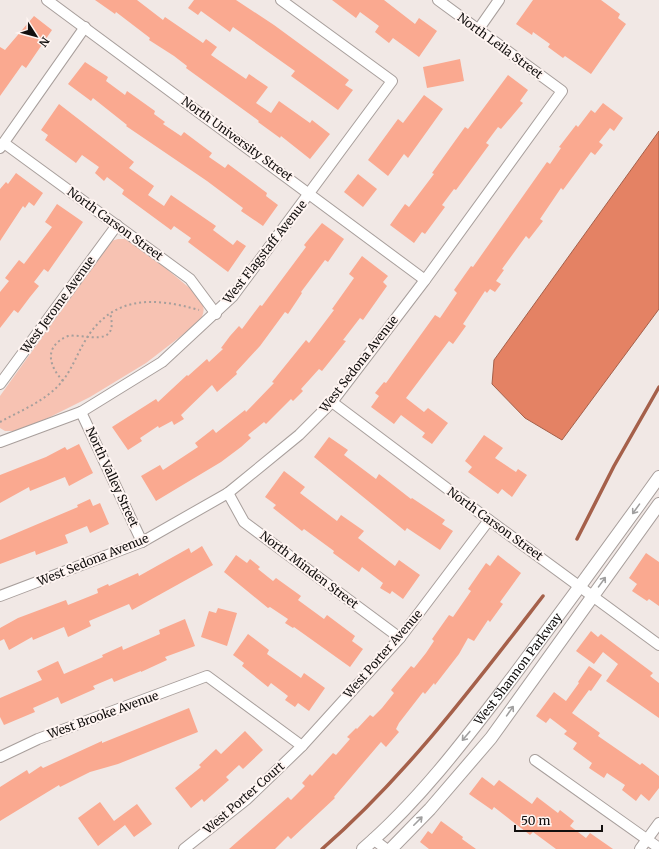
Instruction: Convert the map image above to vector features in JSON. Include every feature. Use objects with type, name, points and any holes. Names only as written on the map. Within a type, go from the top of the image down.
[{"type":"street","name":"North University Street","points":[[47,0],[310,193],[425,280]]},
{"type":"street","name":"West Flagstaff Avenue","points":[[0,442],[81,412],[162,362],[216,314],[233,296],[392,81],[281,0]]},
{"type":"street","name":"North Leila Street","points":[[438,0],[562,91]]},
{"type":"street","points":[[478,30],[499,0]]},
{"type":"street","points":[[2,146],[85,27]]},
{"type":"street","name":"West Sedona Avenue","points":[[0,596],[142,542],[228,493],[299,436],[332,402],[425,280],[562,91]]},
{"type":"street","name":"North Carson Street","points":[[2,146],[117,225],[190,279],[216,314]]},
{"type":"street","name":"West Jerome Avenue","points":[[0,384],[117,225]]},
{"type":"street","name":"North Carson Street","points":[[332,402],[659,645]]},
{"type":"street","name":"North Valley Street","points":[[81,412],[142,542]]},
{"type":"street","name":"West Shannon Parkway","points":[[363,849],[415,797],[475,726],[580,587],[659,477]]},
{"type":"street","name":"North Minden Street","points":[[228,493],[244,522],[400,638]]},
{"type":"street","name":"West Shannon Parkway","points":[[391,849],[430,810],[491,738],[592,595],[659,504]]},
{"type":"street","name":"West Porter Avenue","points":[[302,746],[400,638],[489,520]]},
{"type":"street","name":"West Brooke Avenue","points":[[0,757],[38,738],[207,676],[302,746]]},
{"type":"street","name":"West Porter Court","points":[[184,849],[247,799],[302,746]]},
{"type":"street","points":[[535,760],[659,848]]},
{"type":"street","points":[[640,849],[659,822]]},
{"type":"street","points":[[373,839],[386,849]]},
{"type":"path","points":[[0,422],[45,397],[63,381],[87,338],[98,322],[110,313],[134,303],[161,301],[216,314]]},
{"type":"path","points":[[63,381],[52,368],[50,356],[58,341],[68,336],[96,339],[107,334],[112,324],[110,313]]},
{"type":"shaded area","points":[[659,131],[659,309],[562,440],[525,418],[492,384],[494,360]]},
{"type":"shaded area","points":[[127,239],[134,242],[198,295],[204,309],[201,319],[198,323],[146,363],[90,397],[42,421],[14,431],[5,431],[0,428],[0,396],[111,241]]},
{"type":"building","points":[[95,0],[137,0],[163,20],[165,17],[203,43],[206,39],[217,47],[211,55],[246,79],[249,74],[268,87],[256,103],[271,113],[279,101],[310,123],[312,120],[330,134],[310,159],[281,136],[280,138],[186,68],[187,66],[174,56],[149,40],[150,38],[116,12],[115,14]]},
{"type":"building","points":[[194,0],[236,0],[274,25],[349,80],[345,85],[353,90],[338,110],[291,76],[295,71],[233,27],[230,32],[201,11],[198,15],[188,8]]},
{"type":"building","points":[[332,0],[384,0],[415,24],[419,18],[437,31],[419,57],[393,38],[389,43],[375,32],[379,26],[360,12],[356,18]]},
{"type":"building","points":[[533,0],[601,0],[620,14],[618,18],[626,24],[591,74],[565,56],[563,58],[548,47],[550,44],[533,32],[532,35],[516,24]]},
{"type":"building","points":[[34,16],[52,30],[26,68],[22,65],[0,96],[0,47],[5,50]]},
{"type":"building","points":[[460,59],[464,81],[427,88],[423,67]]},
{"type":"building","points":[[85,62],[108,77],[106,81],[125,95],[127,91],[155,111],[154,114],[165,122],[163,124],[181,136],[184,132],[212,153],[209,157],[225,168],[228,164],[267,193],[266,196],[278,205],[263,226],[241,211],[243,208],[207,181],[126,126],[127,125],[93,98],[91,101],[68,84]]},
{"type":"building","points":[[508,75],[528,90],[520,101],[523,103],[501,129],[498,127],[486,143],[489,145],[456,190],[454,189],[442,205],[445,207],[425,234],[422,232],[414,243],[390,225],[405,204],[409,207],[434,174],[432,173],[465,127],[468,129]]},
{"type":"building","points":[[424,95],[443,109],[408,158],[404,154],[388,176],[368,160],[398,119],[403,123]]},
{"type":"building","points":[[603,103],[623,118],[614,131],[610,128],[599,142],[603,145],[595,155],[591,152],[563,190],[561,188],[540,219],[543,221],[529,239],[526,236],[502,269],[504,270],[496,281],[501,284],[495,292],[490,289],[487,293],[485,291],[463,324],[466,326],[453,344],[449,341],[406,398],[424,412],[428,408],[448,423],[432,444],[422,437],[425,433],[401,415],[394,424],[371,407],[379,396],[375,393],[384,382],[386,383],[435,315],[440,318],[457,293],[454,290],[471,266],[473,267],[547,162],[550,164],[561,148],[559,147],[576,125],[578,127],[591,110],[595,113]]},
{"type":"building","points":[[59,104],[134,162],[129,168],[154,186],[148,195],[164,206],[171,195],[216,226],[213,230],[233,245],[237,240],[246,246],[228,272],[188,242],[191,238],[174,226],[171,230],[122,194],[124,190],[107,177],[104,181],[95,173],[99,167],[82,155],[76,163],[45,140],[48,135],[41,130]]},
{"type":"building","points":[[16,173],[43,193],[34,206],[29,202],[25,208],[23,206],[0,241],[0,189],[6,182],[8,184]]},
{"type":"building","points":[[358,174],[377,189],[363,207],[344,192]]},
{"type":"building","points":[[57,204],[83,222],[48,272],[44,269],[34,282],[39,286],[18,313],[14,310],[0,328],[0,292],[9,281],[5,278],[19,260],[24,264],[52,227],[45,222]]},
{"type":"building","points":[[322,223],[344,239],[328,262],[325,260],[301,292],[302,293],[288,314],[285,312],[260,346],[236,372],[237,374],[217,392],[212,385],[181,415],[184,419],[174,425],[172,421],[159,428],[158,426],[140,438],[142,441],[128,450],[112,427],[156,399],[158,402],[187,375],[188,376],[207,359],[209,362],[223,349],[221,348],[239,326],[242,329],[260,305],[262,306],[306,247],[304,245]]},
{"type":"building","points":[[362,256],[388,276],[383,282],[387,286],[363,320],[360,318],[343,340],[346,341],[322,371],[319,369],[301,389],[303,391],[293,401],[291,399],[266,424],[264,422],[248,435],[251,438],[241,447],[221,462],[156,501],[141,476],[160,465],[163,470],[198,447],[195,443],[213,429],[216,433],[245,410],[246,412],[274,383],[272,382],[306,340],[309,343],[334,310],[332,309],[354,278],[349,274]]},
{"type":"building","points":[[484,435],[503,448],[495,458],[516,472],[518,469],[527,475],[512,497],[502,489],[498,494],[468,472],[472,467],[465,461]]},
{"type":"building","points":[[329,437],[348,450],[344,455],[376,479],[379,474],[411,499],[412,498],[445,520],[442,524],[453,531],[440,550],[407,528],[405,531],[314,457]]},
{"type":"building","points":[[79,444],[93,473],[69,486],[65,477],[30,491],[29,487],[0,503],[0,475],[46,457],[65,447],[67,450]]},
{"type":"building","points":[[284,471],[305,487],[300,493],[337,521],[341,515],[364,531],[358,538],[395,566],[399,560],[420,575],[403,599],[392,591],[390,594],[380,588],[383,583],[362,567],[359,572],[333,553],[334,551],[304,529],[302,531],[273,508],[276,505],[265,497]]},
{"type":"building","points":[[90,499],[93,506],[100,503],[109,524],[90,533],[87,526],[65,535],[68,543],[36,555],[35,551],[0,564],[0,540],[78,507],[77,505]]},
{"type":"building","points":[[202,546],[213,565],[132,610],[129,604],[89,621],[91,626],[68,637],[64,627],[33,640],[32,637],[9,650],[4,639],[0,641],[0,628],[18,618],[66,600],[68,605],[98,593],[97,589],[108,584],[109,586],[138,573],[139,576],[189,548],[191,553]]},
{"type":"building","points":[[646,553],[659,562],[659,606],[649,599],[647,601],[632,591],[637,584],[629,578]]},
{"type":"building","points":[[236,555],[247,563],[250,559],[260,567],[258,569],[273,581],[276,578],[301,596],[298,600],[324,619],[327,615],[355,636],[352,641],[363,649],[350,667],[294,627],[293,628],[285,623],[288,619],[270,607],[268,608],[224,572]]},
{"type":"building","points":[[498,555],[521,573],[500,602],[503,604],[490,622],[488,620],[474,641],[468,638],[459,654],[435,685],[434,683],[425,694],[423,692],[399,723],[396,729],[399,732],[386,747],[381,742],[334,797],[335,798],[291,839],[288,836],[275,849],[229,849],[288,797],[291,800],[305,786],[302,783],[310,774],[312,776],[333,753],[336,755],[350,739],[347,737],[370,715],[373,717],[382,708],[394,693],[391,690],[411,666],[414,668],[426,653],[434,641],[432,639],[449,615],[453,617],[471,591],[468,589],[486,563],[490,566]]},
{"type":"building","points":[[218,608],[237,613],[227,646],[201,637],[209,611],[216,613]]},
{"type":"building","points":[[185,619],[195,646],[165,657],[167,660],[141,672],[114,682],[112,678],[93,686],[95,689],[61,704],[58,697],[33,708],[35,712],[4,725],[0,717],[0,698],[42,680],[37,671],[58,661],[64,674],[103,657],[102,655],[122,646],[123,650],[160,634],[159,630]]},
{"type":"building","points":[[591,631],[598,637],[601,634],[653,673],[650,676],[659,683],[659,718],[606,681],[618,664],[603,652],[594,664],[576,651]]},
{"type":"building","points":[[248,634],[269,650],[267,654],[301,678],[304,673],[325,688],[309,711],[298,703],[295,707],[285,700],[288,696],[271,683],[268,687],[242,666],[244,663],[233,655]]},
{"type":"building","points":[[589,666],[602,675],[591,691],[589,690],[572,713],[600,733],[598,736],[640,765],[642,763],[659,776],[659,788],[649,801],[641,794],[636,801],[622,790],[625,785],[607,773],[604,778],[589,768],[592,763],[573,749],[577,743],[564,734],[567,731],[550,718],[546,723],[536,716],[554,692],[566,701]]},
{"type":"building","points":[[189,708],[198,732],[118,764],[90,772],[60,787],[59,785],[0,821],[0,787],[27,770],[29,774],[41,766],[43,768],[102,741],[102,743]]},
{"type":"building","points":[[245,731],[263,750],[243,769],[239,765],[226,777],[229,780],[204,802],[202,799],[191,808],[175,788],[201,767],[199,765],[216,749],[221,754]]},
{"type":"building","points":[[482,777],[494,786],[499,780],[532,804],[537,797],[558,813],[560,810],[574,821],[570,826],[586,838],[590,833],[613,849],[556,849],[533,832],[530,835],[494,807],[492,810],[469,794]]},
{"type":"building","points":[[100,802],[114,821],[137,804],[152,824],[134,837],[125,825],[98,846],[78,818]]},
{"type":"building","points":[[441,821],[463,837],[462,839],[476,849],[429,849],[420,842],[428,831],[432,834]]},
{"type":"waterway","points":[[577,539],[614,466],[659,387]]},
{"type":"waterway","points":[[322,849],[353,821],[411,760],[492,662],[543,596]]}]
